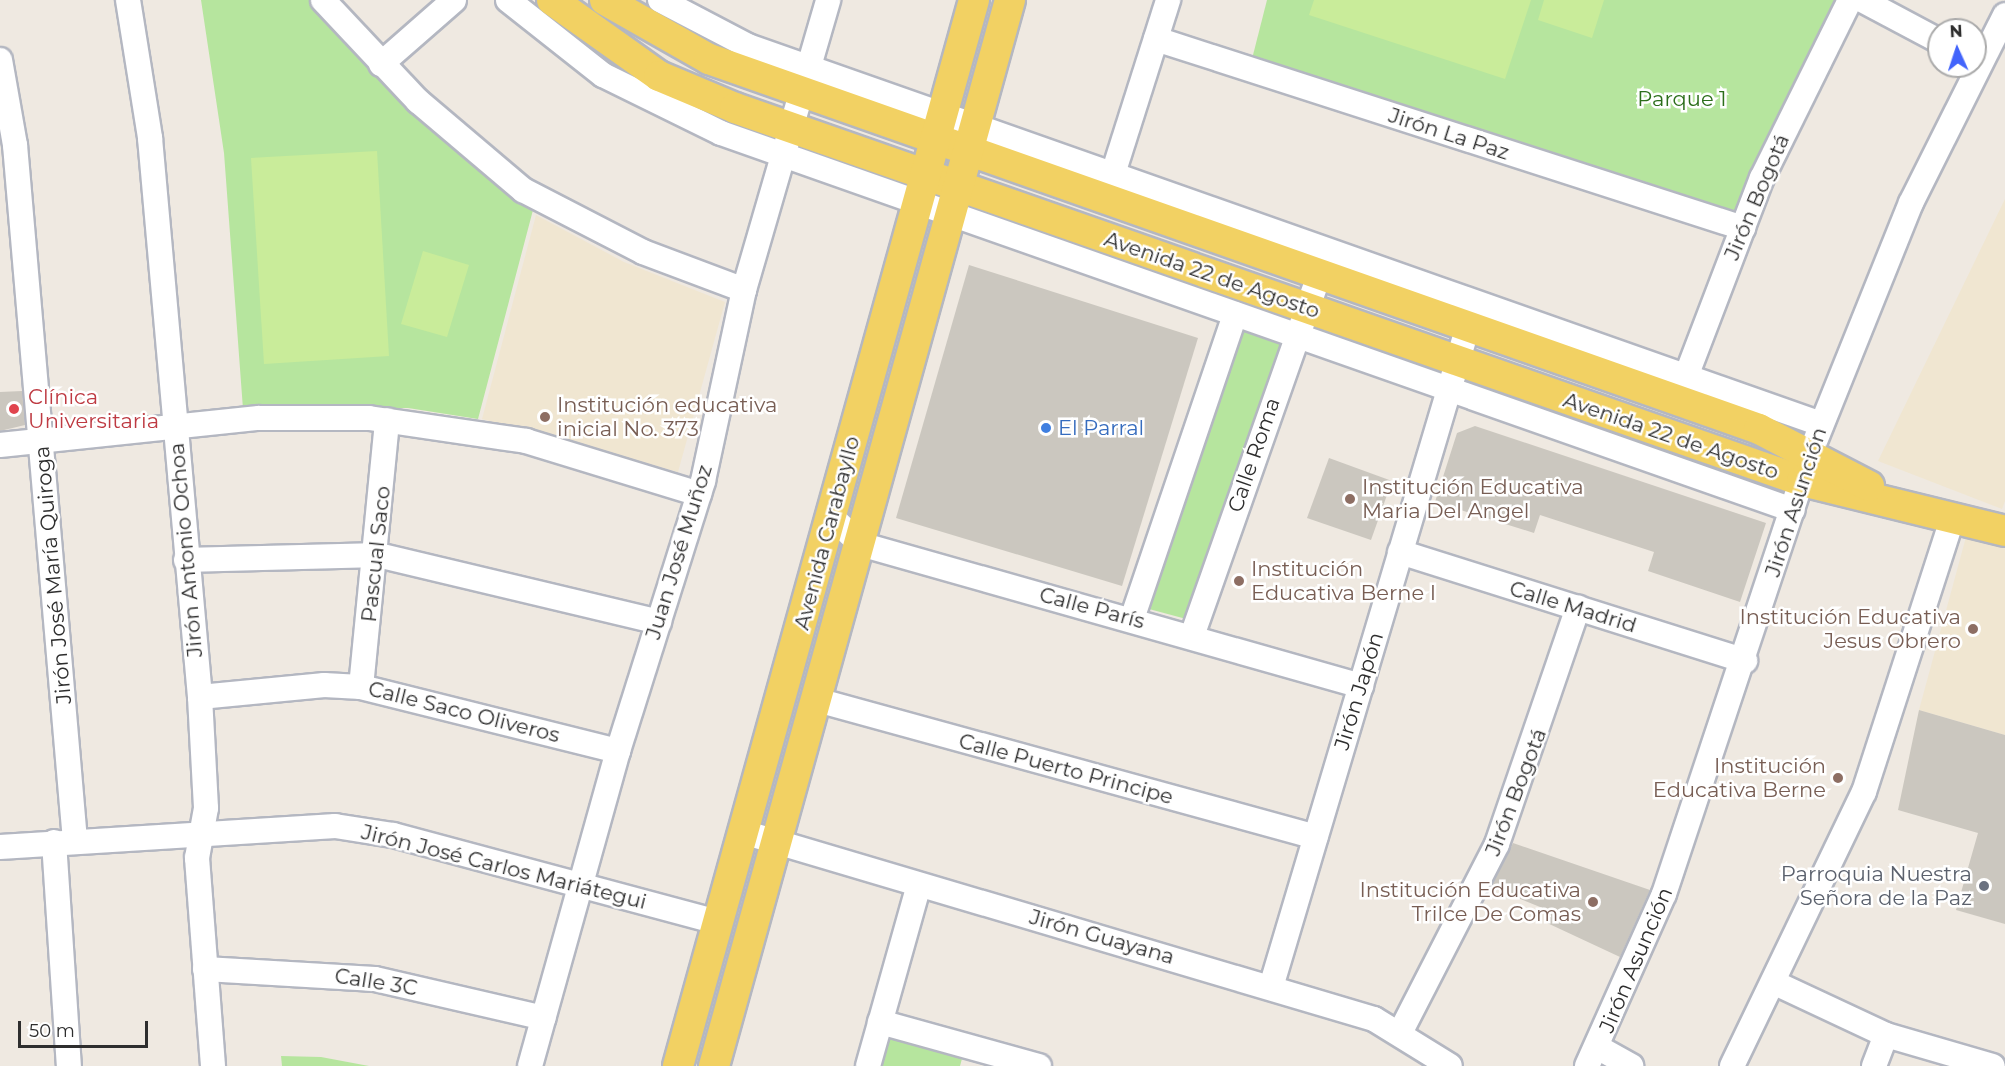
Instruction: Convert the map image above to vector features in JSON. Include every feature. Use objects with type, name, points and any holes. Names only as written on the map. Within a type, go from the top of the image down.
[{"type":"main road","name":"Avenida 22 de Agosto","points":[[552,0],[659,76],[786,141],[919,188],[956,185],[1301,321],[1453,374],[1806,467],[1895,501],[2005,531]]},
{"type":"main road","name":"Avenida 22 de Agosto","points":[[605,0],[676,44],[804,80],[938,127],[1319,276],[1468,326],[1682,387],[1806,467]]},
{"type":"main road","name":"Avenida Carabayllo","points":[[678,1066],[832,517],[919,188],[974,0]]},
{"type":"main road","name":"Avenida Carabayllo","points":[[714,1066],[861,544],[956,185],[1010,0]]},
{"type":"street","name":"Jirón Antonio Ochoa","points":[[128,0],[150,138],[200,697],[206,808],[197,858],[213,1066]]},
{"type":"street","points":[[323,0],[381,64],[523,190],[643,252],[744,290]]},
{"type":"street","points":[[381,64],[454,0]]},
{"type":"street","name":"Avenida 22 de Agosto","points":[[508,0],[586,63],[646,100],[786,141]]},
{"type":"street","name":"Avenida 22 de Agosto","points":[[660,0],[697,24],[804,80]]},
{"type":"street","name":"Juan José Muñoz","points":[[530,1066],[618,751],[699,494],[744,290],[828,0]]},
{"type":"street","points":[[1112,177],[1168,0]]},
{"type":"street","name":"Jirón Bogotá","points":[[1682,387],[1743,228],[1850,0]]},
{"type":"street","points":[[1862,0],[1927,35]]},
{"type":"street","name":"Jirón Asunción","points":[[1987,45],[2005,15]]},
{"type":"street","name":"Jirón La Paz","points":[[1156,39],[1743,228]]},
{"type":"street","name":"Jirón José María Quiroga","points":[[0,60],[15,145],[41,441],[64,842],[69,1066]]},
{"type":"street","name":"Jirón Asunción","points":[[1593,1057],[1664,894],[1745,661],[1821,424],[1911,203],[1969,78]]},
{"type":"street","name":"Avenida 22 de Agosto","points":[[970,139],[1112,177],[1682,387],[1821,424]]},
{"type":"street","name":"Avenida 22 de Agosto","points":[[919,188],[948,215],[1235,314],[1301,321]]},
{"type":"street","name":"Calle Roma","points":[[1192,636],[1301,321],[1319,276]]},
{"type":"street","points":[[1132,620],[1235,314]]},
{"type":"street","name":"Jirón Japón","points":[[1271,987],[1468,326]]},
{"type":"street","name":"Avenida 22 de Agosto","points":[[1453,374],[1792,510]]},
{"type":"street","points":[[0,445],[258,418],[387,420],[526,441],[699,494]]},
{"type":"street","name":"Pascual Saco","points":[[361,687],[378,555],[387,420]]},
{"type":"street","points":[[1732,1066],[1775,983],[1888,730],[1953,516]]},
{"type":"street","name":"Calle París","points":[[832,517],[861,544],[1192,636],[1361,686]]},
{"type":"street","name":"Calle Madrid","points":[[1400,552],[1745,661]]},
{"type":"street","points":[[186,560],[378,555],[659,622]]},
{"type":"street","name":"Jirón Bogotá","points":[[1401,1032],[1497,844],[1578,608]]},
{"type":"street","name":"Calle Saco Oliveros","points":[[200,697],[324,685],[361,687],[618,751]]},
{"type":"street","name":"Calle Puerto Principe","points":[[817,700],[1316,837]]},
{"type":"street","name":"Jirón José Carlos Mariátegui","points":[[0,847],[301,825],[363,830],[718,922]]},
{"type":"street","name":"Jirón Guayana","points":[[743,832],[1271,987],[1401,1032],[1450,1066]]},
{"type":"street","points":[[868,1066],[919,885]]},
{"type":"street","name":"Calle 3C","points":[[205,969],[375,979],[544,1018]]},
{"type":"street","points":[[1775,983],[1886,1035],[1993,1066]]},
{"type":"street","points":[[880,1022],[1040,1066]]},
{"type":"street","points":[[1874,1066],[1886,1035]]},
{"type":"street","points":[[1593,1057],[1631,1066]]},
{"type":"shaded area","points":[[2005,199],[2005,501],[2002,509],[1878,461]]},
{"type":"shaded area","points":[[536,215],[624,262],[725,302],[678,472],[482,419]]},
{"type":"shaded area","name":"Institución Educativa Jesus Obrero","points":[[1966,537],[2005,548],[2005,735],[1919,710]]},
{"type":"green space","points":[[201,0],[311,0],[429,129],[533,210],[478,419],[408,408],[243,409],[224,153]]},
{"type":"green space","name":"Parque 1","points":[[1267,0],[1839,0],[1737,215],[1252,59]]},
{"type":"green space","points":[[1314,0],[1531,0],[1505,79],[1309,15]]},
{"type":"green space","points":[[1544,0],[1604,0],[1592,38],[1538,20]]},
{"type":"green space","points":[[377,151],[389,356],[264,364],[251,158]]},
{"type":"green space","points":[[423,251],[469,265],[447,337],[401,324]]},
{"type":"green space","points":[[1238,329],[1282,343],[1190,620],[1149,609]]},
{"type":"green space","points":[[886,1035],[963,1055],[960,1066],[877,1066]]},
{"type":"green space","points":[[281,1056],[321,1057],[369,1066],[282,1066]]},
{"type":"building","name":"El Parral","points":[[969,265],[1198,338],[1122,586],[896,518]]},
{"type":"building","name":"Clínica Universitaria","points":[[22,391],[25,425],[0,431],[0,392]]},
{"type":"building","points":[[1475,426],[1766,523],[1740,602],[1648,571],[1654,552],[1540,515],[1534,533],[1435,502],[1457,433]]},
{"type":"building","name":"Institución Educativa Maria Del Angel","points":[[1329,458],[1392,481],[1371,540],[1307,518]]},
{"type":"building","points":[[1919,710],[2005,735],[2005,924],[1956,910],[1978,833],[1898,810]]},
{"type":"building","name":"Institución Educativa Trilce De Comas","points":[[1513,843],[1650,890],[1620,957],[1545,922],[1550,911],[1491,887]]},
{"type":"place","name":"Clínica Universitaria","points":[[14,409]]},
{"type":"place","name":"Institución educativa inicial No. 373","points":[[545,417]]},
{"type":"place","name":"El Parral","points":[[1046,428]]},
{"type":"place","name":"Institución Educativa Maria Del Angel","points":[[1350,499]]},
{"type":"place","name":"Institución Educativa Berne I","points":[[1239,581]]},
{"type":"place","name":"Institución Educativa Jesus Obrero","points":[[1973,629]]},
{"type":"place","name":"Institución Educativa Berne","points":[[1838,778]]},
{"type":"place","name":"Parroquia Nuestra Señora de la Paz","points":[[1984,886]]},
{"type":"place","name":"Institución Educativa Trilce De Comas","points":[[1593,902]]}]
